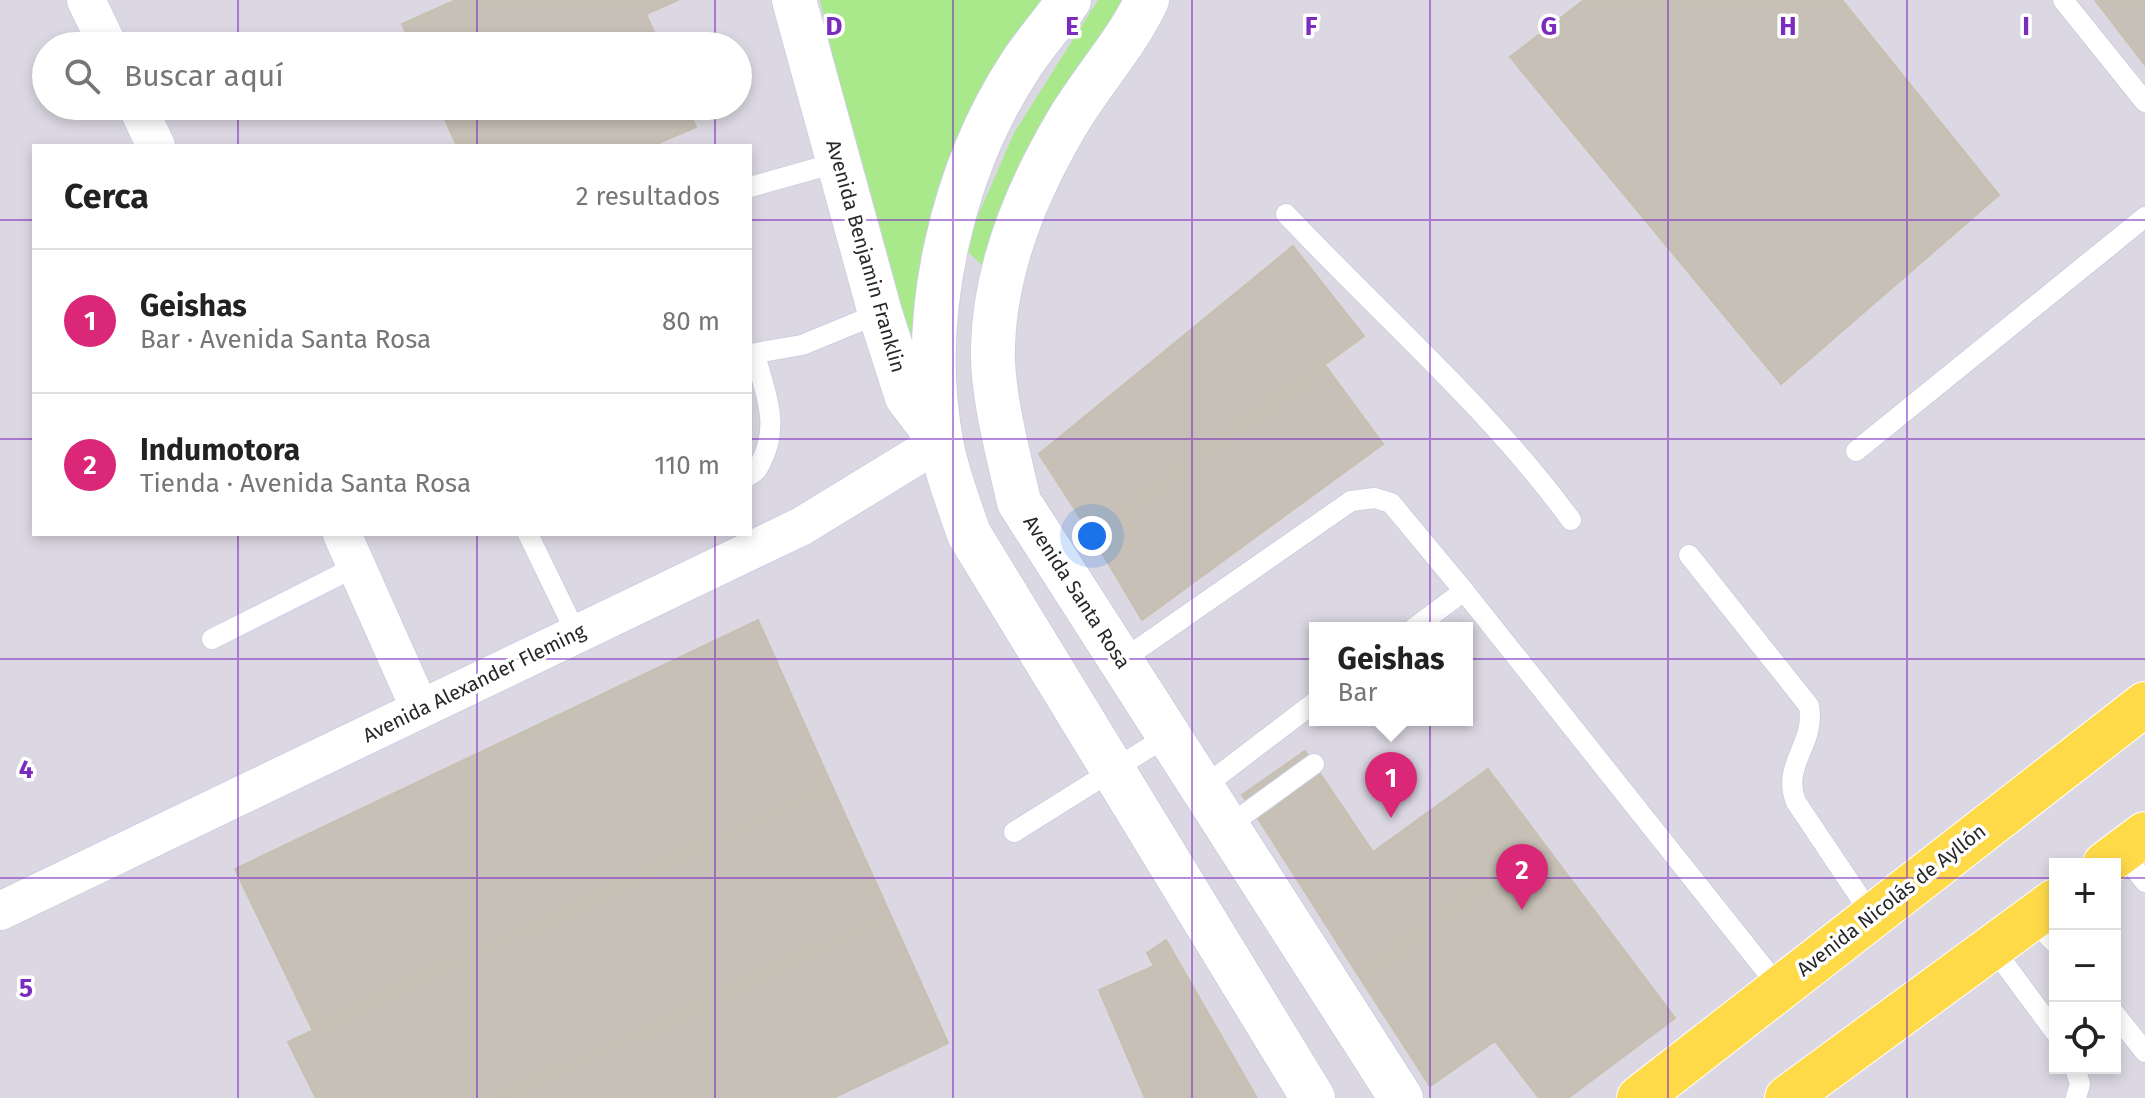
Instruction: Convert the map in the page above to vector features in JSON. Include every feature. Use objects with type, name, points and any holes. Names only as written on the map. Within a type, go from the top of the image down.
[{"type":"main road","name":"Avenida Benjamin Franklin","points":[[794,0],[880,313],[907,397],[941,441]]},
{"type":"main road","points":[[1069,0],[1022,64],[993,114],[947,231],[932,340],[941,441],[969,534],[1313,1098]]},
{"type":"main road","name":"Avenida Santa Rosa","points":[[1147,0],[1134,27],[1068,121],[1036,181],[1001,278],[993,348],[1004,432],[1019,502],[1401,1098]]},
{"type":"main road","points":[[941,441],[1004,432]]},
{"type":"main road","name":"Avenida Nicolás de Ayllón","points":[[1639,1098],[1871,914],[2145,704]]},
{"type":"main road","points":[[1787,1098],[1993,948],[2047,920]]},
{"type":"street","points":[[86,0],[101,32]]},
{"type":"street","points":[[144,120],[155,144]]},
{"type":"street","name":"Avenida Alexander Fleming","points":[[0,911],[802,526],[941,441]]},
{"type":"street","points":[[349,550],[420,709]]},
{"type":"lane","points":[[2063,0],[2145,102]]},
{"type":"lane","points":[[752,186],[839,162]]},
{"type":"lane","points":[[1286,214],[1544,482],[1571,520]]},
{"type":"lane","points":[[1856,451],[2145,217]]},
{"type":"lane","points":[[752,474],[756,472],[770,443],[772,419],[752,355],[802,345],[880,313]]},
{"type":"lane","points":[[1121,661],[1351,501],[1375,498],[1391,503],[1779,987]]},
{"type":"lane","points":[[529,536],[576,633]]},
{"type":"lane","points":[[212,639],[349,550]]},
{"type":"lane","points":[[1689,555],[1809,706],[1811,720],[1808,737],[1790,775],[1791,789],[1796,802],[1871,914]]},
{"type":"lane","points":[[1422,622],[1464,591]]},
{"type":"lane","points":[[1202,788],[1309,707]]},
{"type":"lane","points":[[1014,832],[1169,735]]},
{"type":"lane","points":[[1227,827],[1314,764]]},
{"type":"lane","points":[[1993,948],[2049,1024]]},
{"type":"lane","points":[[2121,1022],[2145,1052]]},
{"type":"lane","points":[[2076,1098],[2080,1084],[2077,1074]]},
{"type":"shaded area","points":[[0,0],[2145,0],[2145,1098],[0,1098]]},
{"type":"green space","points":[[820,0],[1061,0],[981,111],[922,376],[889,299]]},
{"type":"green space","points":[[1098,0],[1127,0],[985,268],[964,248],[1014,133]]},
{"type":"building","points":[[456,0],[678,0],[646,14],[654,32],[406,32],[402,24]]},
{"type":"building","points":[[1584,0],[1842,0],[1999,195],[1781,384],[1510,57]]},
{"type":"building","points":[[2095,0],[2145,0],[2145,65]]},
{"type":"building","points":[[445,120],[693,120],[696,127],[657,144],[456,144]]},
{"type":"building","points":[[1293,246],[1364,336],[1092,536],[1039,454]]},
{"type":"building","points":[[1325,365],[1383,444],[1142,620],[1092,536]]},
{"type":"building","points":[[758,620],[832,786],[313,1031],[235,869]]},
{"type":"building","points":[[1305,751],[1321,775],[1259,820],[1242,795]]},
{"type":"building","points":[[1488,769],[1542,841],[1360,978],[1259,820],[1321,775],[1373,852]]},
{"type":"building","points":[[832,786],[891,916],[501,1098],[316,1098],[288,1042]]},
{"type":"building","points":[[1542,841],[1675,1018],[1568,1098],[1539,1098],[1495,1041],[1430,1086],[1360,978]]},
{"type":"building","points":[[891,916],[948,1043],[833,1098],[501,1098]]},
{"type":"building","points":[[1166,940],[1257,1098],[1145,1098],[1099,990],[1154,966],[1147,953]]},
{"type":"place","name":"Geishas","points":[[1391,818]]},
{"type":"place","name":"Indumotora","points":[[1522,910]]}]
